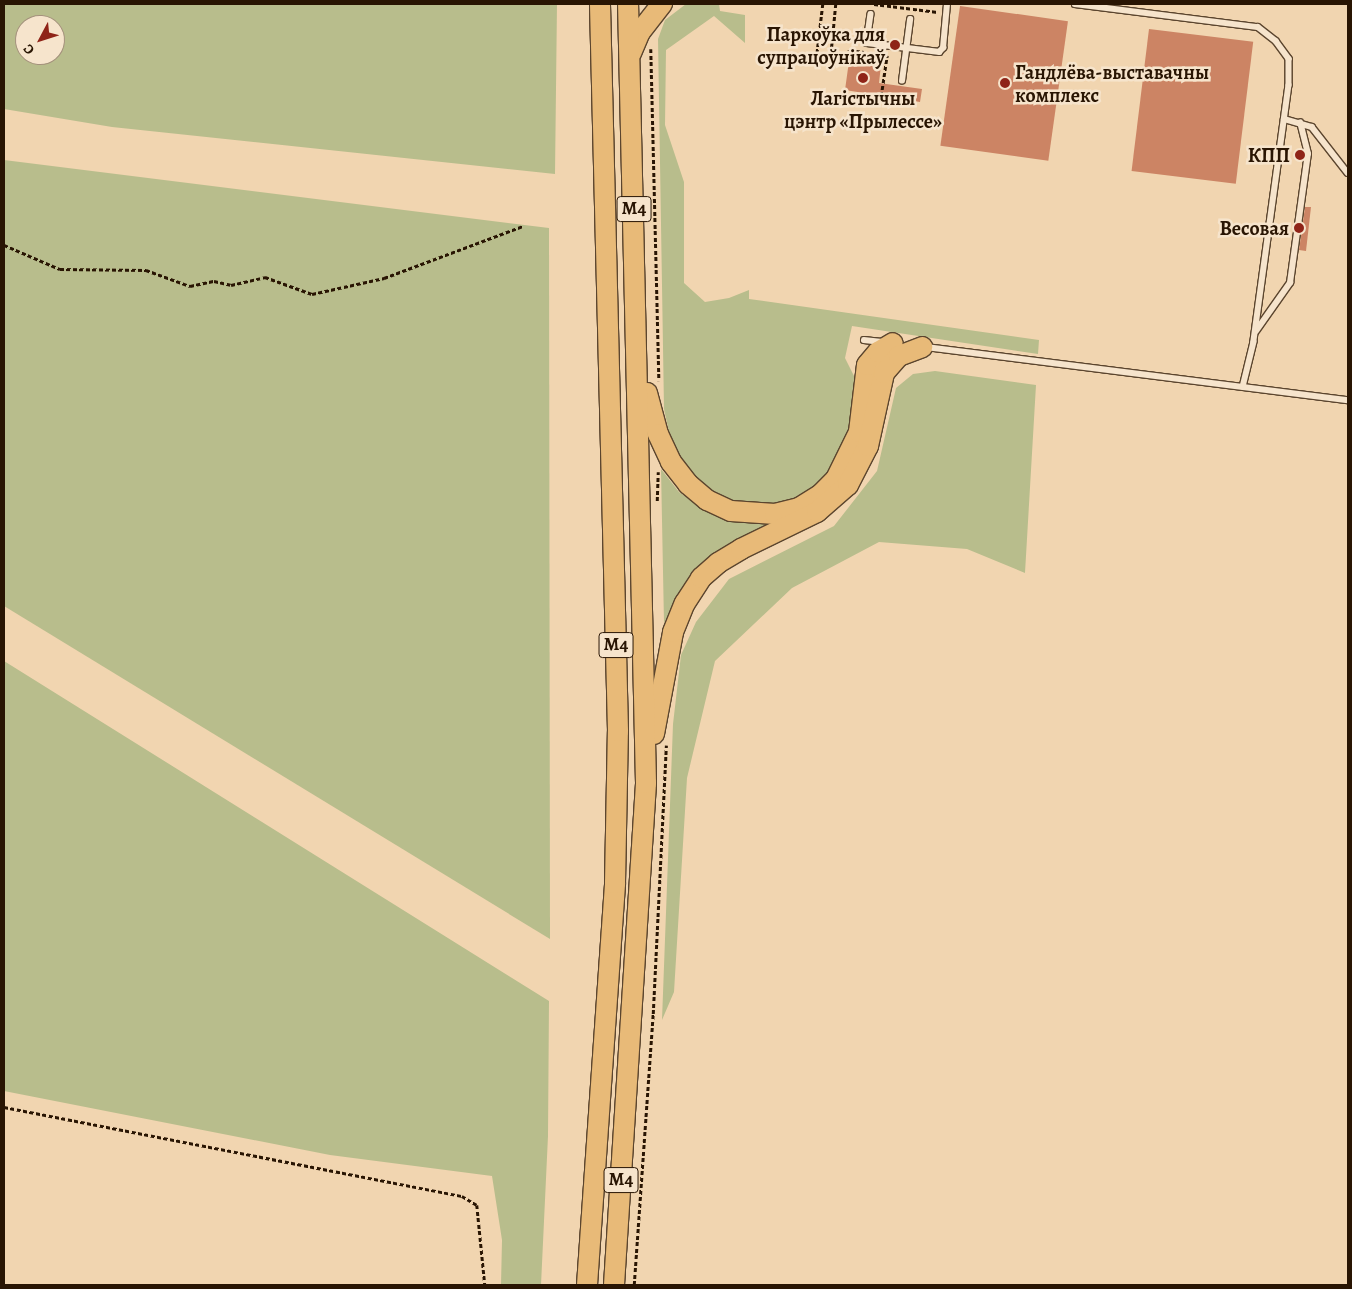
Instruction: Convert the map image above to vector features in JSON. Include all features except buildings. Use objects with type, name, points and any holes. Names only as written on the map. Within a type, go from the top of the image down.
[{"type":"highway","name":"М4","points":[[587,1285],[615,882],[618,731],[600,4]]},
{"type":"highway","name":"М4","points":[[614,1285],[646,782],[639,361],[628,4]]},
{"type":"highway","points":[[629,57],[640,32],[662,4]]},
{"type":"highway","points":[[639,361],[658,434],[671,462],[688,484],[707,500],[731,511],[775,514],[799,508],[821,494],[836,479],[859,432],[867,365],[878,352],[893,343]]},
{"type":"highway","points":[[646,782],[673,632],[685,603],[702,578],[718,563],[816,512],[848,485],[868,446],[884,374],[899,356],[922,347]]},
{"type":"lane","points":[[871,14],[868,43],[939,52],[943,48],[947,4]]},
{"type":"lane","points":[[1075,4],[1258,27],[1276,41],[1288,59],[1284,119],[1255,332],[1243,387]]},
{"type":"lane","points":[[902,81],[910,20]]},
{"type":"lane","points":[[1284,119],[1312,127],[1348,173]]},
{"type":"lane","points":[[1255,332],[1290,283],[1308,154],[1300,123]]},
{"type":"lane","points":[[864,340],[1348,400]]},
{"type":"path","points":[[823,4],[817,55],[848,57],[849,50],[868,52]]},
{"type":"path","points":[[831,56],[836,4]]},
{"type":"path","points":[[651,48],[659,386]]},
{"type":"path","points":[[877,54],[887,55]]},
{"type":"path","points":[[4,245],[60,269],[146,270],[190,286],[214,281],[231,285],[265,277],[312,294],[384,278],[523,226]]},
{"type":"path","points":[[657,503],[658,464]]},
{"type":"path","points":[[634,1285],[654,1014],[666,741]]},
{"type":"path","points":[[4,1107],[462,1196],[477,1205],[484,1285]]},
{"type":"green space","points":[[4,4],[557,4],[555,174],[112,127],[4,109]]},
{"type":"green space","points":[[686,4],[719,4],[720,11],[745,15],[745,43],[714,16],[666,50],[665,125],[684,182],[684,283],[705,302],[729,298],[749,290],[749,299],[1039,340],[1038,354],[852,326],[845,358],[854,376],[854,417],[840,457],[818,485],[799,502],[745,509],[715,498],[687,472],[672,446],[664,409],[658,39],[665,20]]},
{"type":"green space","points":[[4,160],[549,228],[550,939],[4,606]]},
{"type":"green space","points":[[935,371],[1036,385],[1025,573],[967,549],[879,542],[792,588],[715,661],[687,778],[674,992],[662,1020],[673,724],[681,655],[696,622],[729,579],[834,526],[877,471],[896,388],[913,374]]},
{"type":"green space","points":[[661,469],[679,492],[704,510],[788,516],[699,568],[684,586],[664,623]]},
{"type":"green space","points":[[4,661],[549,1001],[548,1136],[541,1285],[501,1285],[502,1240],[492,1176],[330,1155],[4,1091]]},
{"type":"place","name":"Паркоўка для супрацоўнікаў","points":[[895,45]]},
{"type":"place","name":"Лагістычны цэнтр «Прылессе»","points":[[863,78]]},
{"type":"place","name":"Гандлёва-выставачны комплекс","points":[[1005,83]]},
{"type":"place","name":"КПП","points":[[1300,155]]},
{"type":"place","name":"Весовая","points":[[1299,228]]}]
